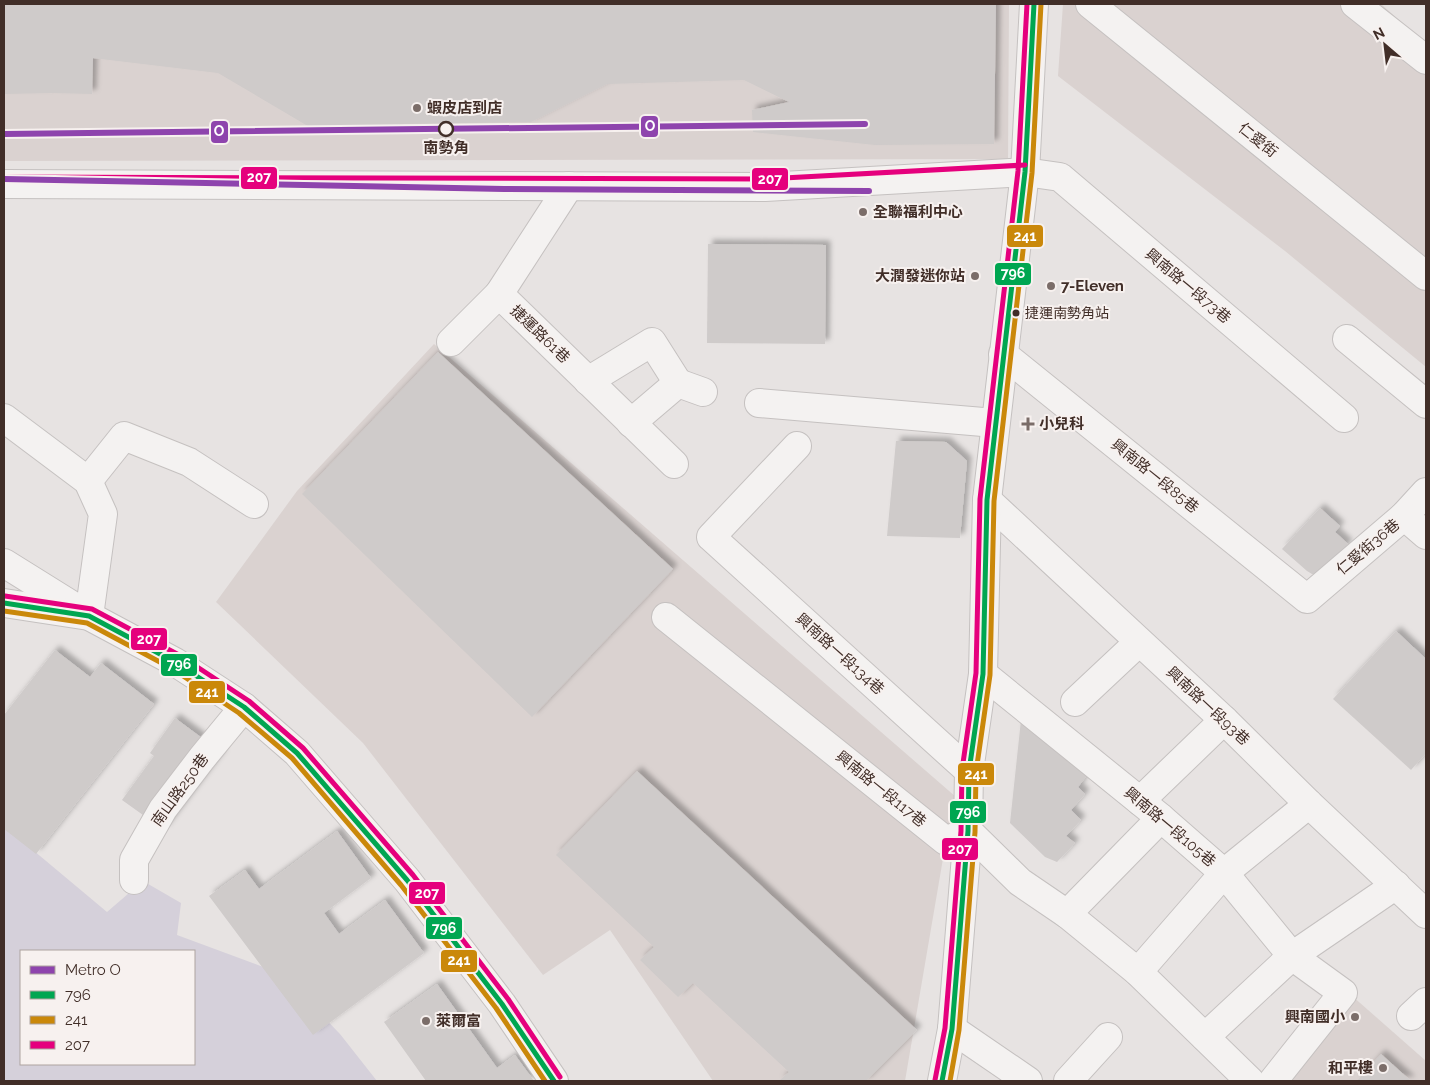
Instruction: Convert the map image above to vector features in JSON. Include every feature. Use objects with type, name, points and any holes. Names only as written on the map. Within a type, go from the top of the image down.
[{"type":"street","points":[[942,1081],[952,1029],[968,831],[969,771],[983,674],[986,500],[1025,172],[1034,4]]},
{"type":"street","name":"仁愛街","points":[[1090,4],[1426,276]]},
{"type":"street","points":[[1355,4],[1426,60]]},
{"type":"street","name":"興南路一段73巷","points":[[4,184],[765,187],[1025,172],[1060,177],[1344,418]]},
{"type":"street","name":"捷運路61巷","points":[[569,186],[499,294],[674,464]]},
{"type":"street","points":[[451,342],[499,294]]},
{"type":"street","points":[[1347,339],[1426,404]]},
{"type":"street","points":[[588,381],[652,342],[690,387],[631,422]]},
{"type":"street","name":"興南路一段85巷","points":[[1003,354],[1307,599]]},
{"type":"street","points":[[759,403],[995,423]]},
{"type":"street","points":[[4,418],[88,482],[103,514],[89,616]]},
{"type":"street","points":[[88,482],[124,436],[189,462],[254,504]]},
{"type":"street","name":"興南路一段134巷","points":[[797,446],[711,537],[969,771]]},
{"type":"street","name":"仁愛街36巷","points":[[1307,599],[1404,516],[1426,492]]},
{"type":"street","name":"興南路一段93巷","points":[[986,500],[1224,720],[1426,914]]},
{"type":"street","points":[[1404,516],[1426,535]]},
{"type":"street","points":[[4,563],[89,616],[175,662],[244,707],[297,753],[407,880],[502,1004],[554,1081]]},
{"type":"street","points":[[4,603],[89,616]]},
{"type":"street","name":"興南路一段117巷","points":[[666,617],[946,842],[968,831]]},
{"type":"street","points":[[1075,702],[1139,642]]},
{"type":"street","name":"興南路一段105巷","points":[[983,674],[1162,818],[1224,872],[1292,956],[1343,993],[1273,1081]]},
{"type":"street","name":"南山路250巷","points":[[134,880],[134,860],[163,809],[244,707]]},
{"type":"street","points":[[1140,801],[1224,720]]},
{"type":"street","points":[[1138,972],[1224,872],[1310,804]]},
{"type":"street","points":[[1067,914],[1162,818]]},
{"type":"street","points":[[968,831],[1020,882],[1067,914],[1138,972],[1250,1081]]},
{"type":"street","points":[[1205,1037],[1292,956],[1396,885]]},
{"type":"street","points":[[952,1029],[1028,1081]]},
{"type":"street","points":[[1068,1081],[1108,1037]]},
{"type":"shaded area","points":[[4,4],[1009,4],[1008,159],[4,161]]},
{"type":"shaded area","points":[[1063,4],[1381,4],[1426,44],[1426,367],[1285,251],[1058,76]]},
{"type":"shaded area","points":[[434,344],[956,797],[946,841],[905,1081],[713,1081],[610,930],[543,975],[363,743],[216,602],[297,491]]},
{"type":"shaded area","points":[[4,823],[15,835],[107,912],[143,881],[181,903],[177,935],[282,974],[340,1034],[377,1081],[4,1081]]},
{"type":"shaded area","name":"興南國小","points":[[1351,995],[1426,1061],[1426,1081],[1284,1081]]},
{"type":"building","points":[[4,4],[996,4],[994,144],[875,145],[753,132],[752,110],[789,102],[744,80],[607,84],[531,122],[399,124],[384,134],[318,132],[218,73],[93,58],[92,94],[4,94]]},
{"type":"building","points":[[708,244],[826,245],[825,344],[707,343]]},
{"type":"building","points":[[438,352],[673,569],[532,717],[302,494]]},
{"type":"building","points":[[896,441],[946,442],[967,461],[960,538],[887,536]]},
{"type":"building","points":[[1320,508],[1340,526],[1335,532],[1348,544],[1323,571],[1318,574],[1312,574],[1282,549]]},
{"type":"building","points":[[1396,631],[1426,659],[1426,753],[1411,770],[1333,699]]},
{"type":"building","points":[[55,650],[90,677],[101,663],[154,704],[36,854],[4,829],[4,715]]},
{"type":"building","points":[[175,718],[222,753],[164,830],[122,800],[154,756],[150,753]]},
{"type":"building","points":[[1021,720],[1098,761],[1078,787],[1085,794],[1071,810],[1081,820],[1066,836],[1075,843],[1057,862],[1045,857],[1010,823]]},
{"type":"building","points":[[637,771],[917,1030],[866,1081],[779,1081],[789,1072],[693,983],[678,997],[640,960],[654,947],[556,855]]},
{"type":"building","points":[[337,831],[371,878],[324,913],[339,934],[385,900],[424,953],[313,1035],[209,896],[245,870],[259,889]]},
{"type":"building","points":[[437,984],[497,1068],[515,1055],[534,1081],[426,1081],[384,1022]]},
{"type":"building","name":"和平樓","points":[[1381,1054],[1411,1081],[1357,1081]]},
{"type":"metro line","name":"O","points":[[4,134],[865,124]]},
{"type":"metro line","name":"O","points":[[4,179],[504,189],[869,191]]},
{"type":"transit line","name":"207","points":[[935,1080],[945,1028],[961,831],[962,770],[976,673],[980,499],[1018,171],[1027,4]]},
{"type":"transit line","name":"796","points":[[942,1081],[952,1029],[968,831],[969,771],[983,674],[987,500],[1025,172],[1034,4]]},
{"type":"transit line","name":"241","points":[[950,1081],[959,1030],[975,832],[976,772],[990,675],[994,501],[1032,173],[1041,4]]},
{"type":"transit line","name":"207","points":[[4,177],[765,179],[1025,165]]},
{"type":"transit line","name":"207","points":[[5,596],[92,609],[179,655],[249,701],[303,748],[413,875],[508,999],[560,1077]]},
{"type":"transit line","name":"796","points":[[4,603],[89,616],[175,662],[244,707],[297,753],[407,880],[502,1004],[554,1081]]},
{"type":"transit line","name":"241","points":[[4,611],[87,623],[171,668],[239,713],[292,758],[401,885],[496,1008],[545,1081]]},
{"type":"place","name":"蝦皮店到店","points":[[417,108]]},
{"type":"place","name":"南勢角","points":[[446,129]]},
{"type":"place","name":"全聯福利中心","points":[[863,212]]},
{"type":"place","name":"大潤發迷你站","points":[[975,276]]},
{"type":"place","name":"7-Eleven","points":[[1051,286]]},
{"type":"place","name":"捷運南勢角站","points":[[1016,313]]},
{"type":"place","name":"小兒科","points":[[1028,424]]},
{"type":"place","name":"興南國小","points":[[1355,1017]]},
{"type":"place","name":"萊爾富","points":[[426,1021]]},
{"type":"place","name":"和平樓","points":[[1383,1068]]}]
